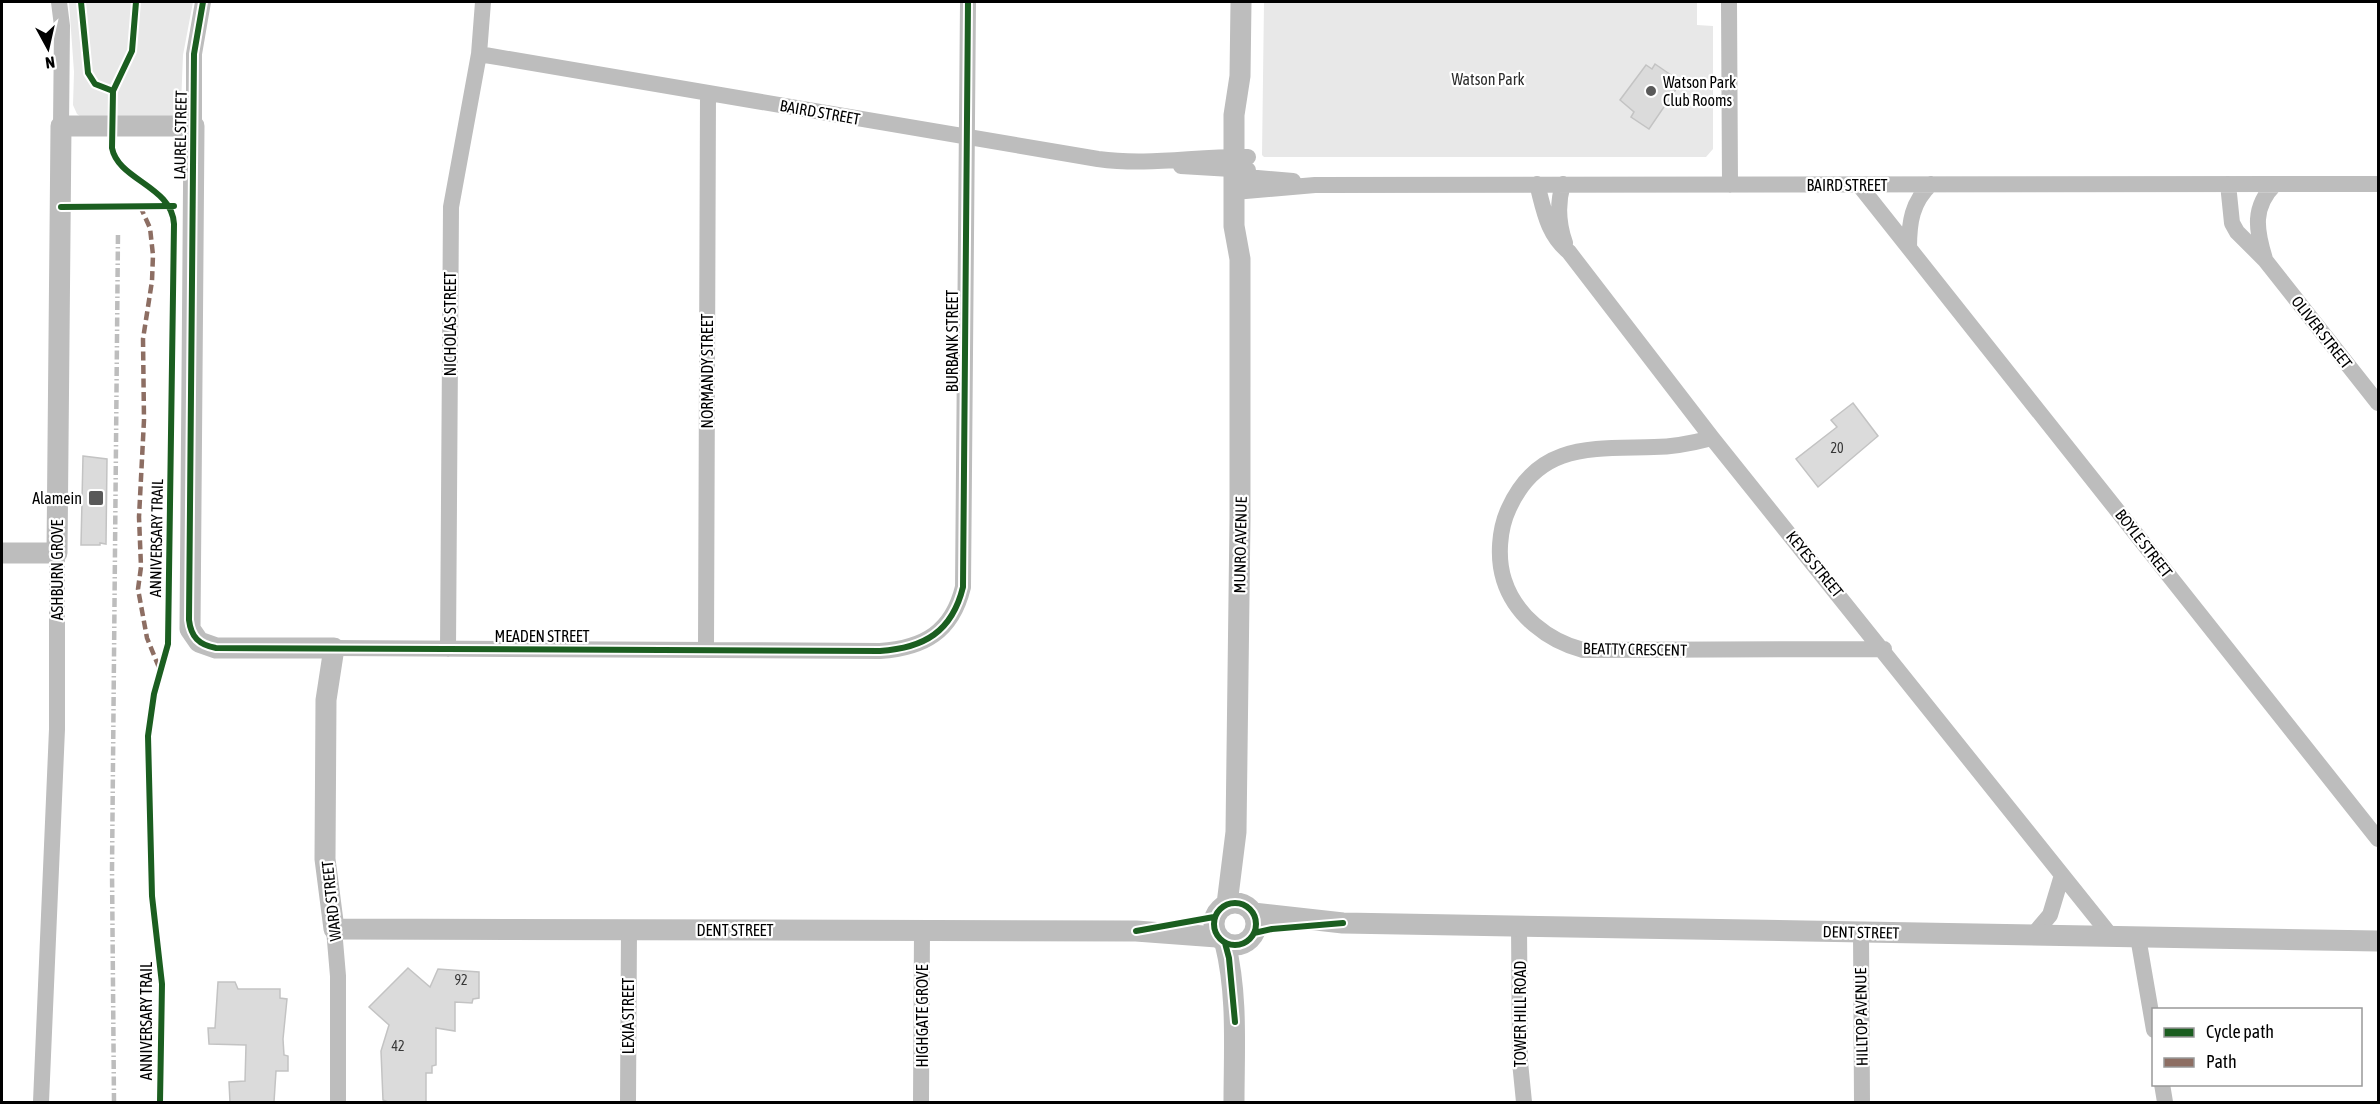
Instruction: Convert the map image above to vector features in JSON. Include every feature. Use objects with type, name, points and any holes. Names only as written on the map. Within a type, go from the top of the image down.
[{"type":"street","name":"ASHBURN GROVE","points":[[42,1102],[57,729],[62,26],[59,2]]},
{"type":"street","name":"LAUREL STREET","points":[[190,629],[194,54],[203,2]]},
{"type":"street","name":"NICHOLAS STREET","points":[[448,649],[451,207],[479,54],[483,2]]},
{"type":"street","name":"BURBANK STREET","points":[[902,649],[927,640],[942,628],[952,616],[963,587],[968,2]]},
{"type":"street","name":"MUNRO AVENUE","points":[[1234,1102],[1240,519],[1240,259],[1234,226],[1241,174],[1234,116],[1240,76],[1241,2]]},
{"type":"street","points":[[1729,2],[1730,185]]},
{"type":"street","name":"BAIRD STREET","points":[[479,54],[1098,159],[1162,163],[1315,184],[2379,184]]},
{"type":"street","name":"NORMANDY STREET","points":[[706,650],[708,93]]},
{"type":"street","name":"LAUREL STREET","points":[[61,132],[194,133]]},
{"type":"street","name":"KEYES STREET","points":[[1537,184],[1547,224],[1553,237],[1569,252],[1712,438],[1884,649],[2110,936]]},
{"type":"street","name":"KEYES STREET","points":[[1563,184],[1559,196],[1559,221],[1569,252]]},
{"type":"street","points":[[1909,248],[1909,225],[1914,208],[1921,194],[1931,184]]},
{"type":"street","name":"OLIVER STREET","points":[[2228,184],[2232,223],[2237,232],[2265,260],[2379,403]]},
{"type":"street","name":"OLIVER STREET","points":[[2265,260],[2260,242],[2259,213],[2264,195],[2275,184]]},
{"type":"street","name":"BOYLE STREET","points":[[1859,185],[2379,838]]},
{"type":"street","name":"BEATTY CRESCENT","points":[[1712,438],[1679,445],[1581,450],[1564,453],[1537,470],[1514,497],[1503,527],[1501,568],[1504,581],[1518,608],[1555,640],[1583,650],[1884,649]]},
{"type":"street","points":[[2,553],[57,553]]},
{"type":"street","name":"MEADEN STREET","points":[[190,629],[199,642],[216,648],[902,649]]},
{"type":"street","name":"WARD STREET","points":[[326,648],[326,868],[338,976],[338,1102]]},
{"type":"street","points":[[2033,934],[2050,915],[2062,875]]},
{"type":"street","name":"DENT STREET","points":[[334,929],[1136,931],[1235,924],[1343,923],[2379,941]]},
{"type":"street","name":"TOWER HILL ROAD","points":[[1519,925],[1520,1062],[1524,1102]]},
{"type":"street","name":"LEXIA STREET","points":[[628,1102],[629,929]]},
{"type":"street","name":"HIGHGATE GROVE","points":[[921,1102],[922,930]]},
{"type":"street","name":"HILLTOP AVENUE","points":[[1861,932],[1862,1102]]},
{"type":"street","points":[[2138,937],[2152,1018]]},
{"type":"street","points":[[2162,1086],[2165,1102]]},
{"type":"green space","points":[[69,2],[193,2],[183,55],[181,104],[175,117],[84,119],[77,114],[73,105],[74,72]]},
{"type":"green space","name":"Watson Park","points":[[1264,2],[1697,2],[1697,25],[1713,26],[1713,149],[1706,157],[1264,157],[1262,155]]},
{"type":"building","name":"Watson Park Club Rooms","points":[[1655,64],[1681,82],[1649,129],[1631,117],[1634,112],[1620,100],[1646,65],[1652,69]]},
{"type":"building","points":[[1853,403],[1878,436],[1818,487],[1796,459],[1837,427],[1831,420]]},
{"type":"building","points":[[83,456],[107,459],[106,544],[81,545]]},
{"type":"building","points":[[408,968],[430,987],[438,969],[479,972],[479,998],[473,999],[472,1003],[455,1002],[455,1031],[436,1028],[436,1065],[432,1066],[432,1073],[426,1073],[426,1102],[388,1102],[383,1100],[381,1051],[389,1025],[369,1007]]},
{"type":"building","points":[[218,982],[235,982],[238,989],[280,989],[280,998],[287,999],[283,1039],[284,1055],[288,1056],[288,1071],[276,1071],[274,1102],[230,1102],[229,1082],[245,1081],[246,1045],[209,1044],[208,1028],[215,1028]]},
{"type":"railway","points":[[114,1102],[112,870],[118,232]]},
{"type":"marked path","points":[[140,206],[150,228],[153,255],[152,281],[143,339],[144,420],[139,517],[141,567],[138,589],[147,638],[160,670]]},
{"type":"cycle path","points":[[81,2],[88,73],[95,84],[113,91]]},
{"type":"cycle path","name":"ANNIVERSARY TRAIL","points":[[136,2],[132,51],[113,91],[112,148],[116,159],[124,168],[164,201],[171,211],[174,224],[168,644],[154,694],[148,736],[152,896],[162,984],[160,1102]]},
{"type":"cycle path","points":[[203,2],[194,54],[189,620],[197,639],[205,645],[216,648],[880,651],[910,646],[934,635],[952,616],[963,587],[968,2]]},
{"type":"cycle path","points":[[61,207],[174,206]]},
{"type":"cycle path","points":[[1235,903],[1243,904],[1250,909],[1255,916],[1256,924],[1255,932],[1250,939],[1243,944],[1235,945],[1227,944],[1220,939],[1215,932],[1214,924],[1215,916],[1220,909],[1227,904],[1235,903]]},
{"type":"cycle path","points":[[1136,931],[1214,917]]},
{"type":"cycle path","points":[[1254,933],[1272,929],[1343,923]]},
{"type":"cycle path","points":[[1225,943],[1229,958],[1235,1022]]},
{"type":"place","name":"Watson Park Club Rooms","points":[[1651,91]]},
{"type":"place","name":"Alamein","points":[[96,498]]}]
